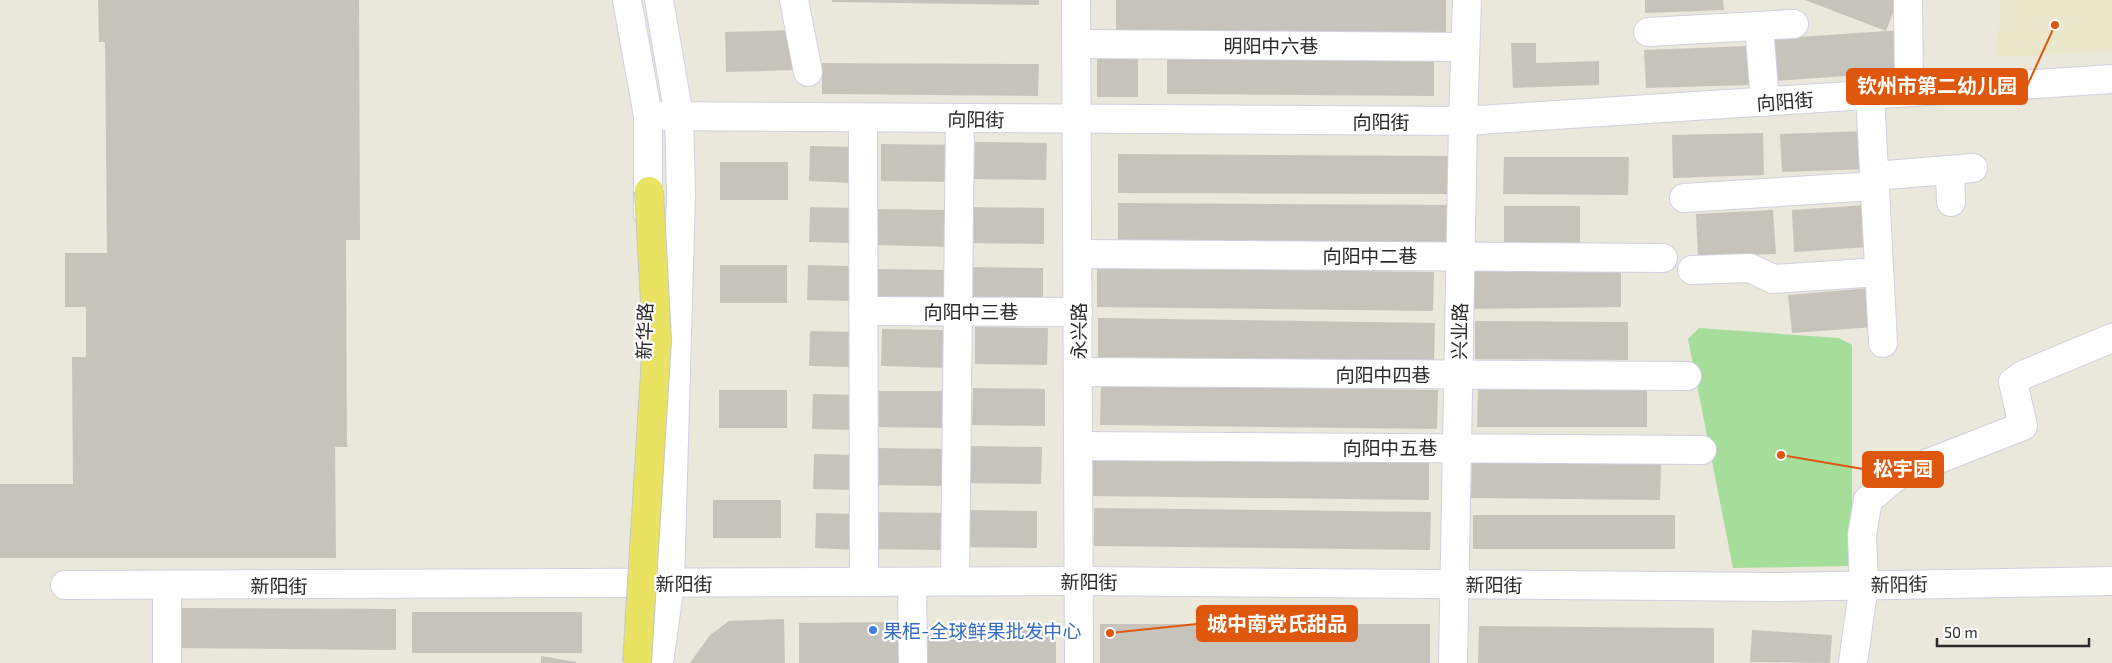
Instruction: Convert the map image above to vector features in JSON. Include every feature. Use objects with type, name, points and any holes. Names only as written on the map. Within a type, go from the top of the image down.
[{"type":"main road","points":[[637,663],[657,340],[649,191]]},
{"type":"street","name":"新华路","points":[[625,663],[636,584],[649,191],[648,116],[627,0]]},
{"type":"street","name":"新华路","points":[[659,0],[679,116],[681,193],[670,583],[659,663]]},
{"type":"street","points":[[794,0],[808,72]]},
{"type":"street","name":"永兴路","points":[[1076,0],[1079,663]]},
{"type":"street","name":"兴业路","points":[[1453,663],[1460,256],[1467,0]]},
{"type":"street","points":[[1908,0],[1909,92]]},
{"type":"street","points":[[1648,32],[1794,24]]},
{"type":"street","points":[[1759,26],[1765,102]]},
{"type":"street","name":"明阳中六巷","points":[[1077,44],[1465,47]]},
{"type":"street","name":"向阳街","points":[[648,116],[1463,121],[2112,79]]},
{"type":"street","points":[[1870,95],[1883,343]]},
{"type":"street","points":[[863,118],[864,582]]},
{"type":"street","points":[[956,581],[960,119]]},
{"type":"street","points":[[1684,198],[1875,181],[1961,169],[1951,202]]},
{"type":"street","name":"向阳中二巷","points":[[1078,254],[1663,258]]},
{"type":"street","points":[[1692,270],[1750,268],[1773,279],[1880,272]]},
{"type":"street","name":"向阳中三巷","points":[[864,311],[1078,312]]},
{"type":"street","points":[[1853,663],[1864,584],[1862,535],[1868,500],[1898,475],[2023,426],[2014,382],[2023,375],[2112,338]]},
{"type":"street","name":"向阳中四巷","points":[[1078,372],[1687,376]]},
{"type":"street","name":"向阳中五巷","points":[[1078,446],[1702,450]]},
{"type":"street","name":"新阳街","points":[[65,585],[1079,581],[1778,587],[2112,581]]},
{"type":"street","points":[[912,582],[913,663]]},
{"type":"street","points":[[167,586],[167,663]]},
{"type":"shaded area","points":[[2000,0],[2112,0],[2112,51],[1997,57]]},
{"type":"green space","points":[[1699,328],[1839,338],[1852,345],[1852,566],[1733,568],[1688,339]]},
{"type":"building","points":[[98,0],[359,0],[360,240],[346,240],[347,447],[335,447],[336,558],[0,558],[0,484],[73,484],[72,357],[86,357],[86,307],[65,307],[65,253],[107,253],[105,42],[99,42]]},
{"type":"building","points":[[832,0],[1039,0],[1039,5],[832,2]]},
{"type":"building","points":[[1116,0],[1446,0],[1446,37],[1116,36]]},
{"type":"building","points":[[1645,0],[1723,0],[1724,10],[1645,13]]},
{"type":"building","points":[[1805,0],[1898,0],[1886,31]]},
{"type":"building","points":[[797,30],[798,70],[726,72],[725,32]]},
{"type":"building","points":[[1901,30],[1903,72],[1773,81],[1770,39]]},
{"type":"building","points":[[1511,43],[1536,43],[1536,63],[1599,61],[1599,85],[1513,88]]},
{"type":"building","points":[[1749,46],[1750,85],[1646,88],[1644,50]]},
{"type":"building","points":[[1167,58],[1434,60],[1434,96],[1167,94]]},
{"type":"building","points":[[1097,59],[1138,59],[1138,97],[1097,97]]},
{"type":"building","points":[[822,63],[1039,64],[1038,96],[822,94]]},
{"type":"building","points":[[1867,131],[1869,169],[1782,172],[1780,134]]},
{"type":"building","points":[[1763,133],[1764,175],[1673,178],[1672,135]]},
{"type":"building","points":[[975,142],[1047,143],[1046,180],[974,179]]},
{"type":"building","points":[[881,144],[954,145],[953,182],[881,181]]},
{"type":"building","points":[[810,146],[853,147],[852,183],[809,181]]},
{"type":"building","points":[[1118,154],[1450,156],[1450,194],[1118,193]]},
{"type":"building","points":[[1504,157],[1629,157],[1628,195],[1503,194]]},
{"type":"building","points":[[720,162],[788,162],[788,200],[720,200]]},
{"type":"building","points":[[1118,203],[1450,205],[1450,243],[1118,242]]},
{"type":"building","points":[[1866,205],[1869,247],[1794,252],[1792,210]]},
{"type":"building","points":[[1504,206],[1580,206],[1580,245],[1504,244]]},
{"type":"building","points":[[810,207],[852,208],[851,243],[809,242]]},
{"type":"building","points":[[972,207],[1044,208],[1044,244],[971,243]]},
{"type":"building","points":[[878,209],[951,210],[950,247],[878,245]]},
{"type":"building","points":[[1773,210],[1776,254],[1698,257],[1696,214]]},
{"type":"building","points":[[720,265],[787,265],[787,303],[720,303]]},
{"type":"building","points":[[808,265],[851,266],[850,301],[807,300]]},
{"type":"building","points":[[971,267],[1043,268],[1043,305],[971,304]]},
{"type":"building","points":[[1097,268],[1434,272],[1433,311],[1097,307]]},
{"type":"building","points":[[878,269],[950,270],[949,307],[877,306]]},
{"type":"building","points":[[1621,269],[1621,307],[1470,309],[1470,270]]},
{"type":"building","points":[[1871,288],[1874,327],[1792,333],[1788,295]]},
{"type":"building","points":[[1098,318],[1435,323],[1434,361],[1098,357]]},
{"type":"building","points":[[1475,321],[1628,322],[1628,360],[1475,359]]},
{"type":"building","points":[[975,327],[1048,328],[1047,365],[975,364]]},
{"type":"building","points":[[882,329],[950,330],[949,368],[881,366]]},
{"type":"building","points":[[810,331],[852,332],[851,367],[809,366]]},
{"type":"building","points":[[1101,386],[1438,390],[1437,429],[1100,425]]},
{"type":"building","points":[[973,388],[1045,389],[1045,426],[972,425]]},
{"type":"building","points":[[1478,389],[1647,390],[1647,427],[1477,427]]},
{"type":"building","points":[[719,390],[787,390],[787,428],[719,428]]},
{"type":"building","points":[[879,391],[949,391],[949,428],[879,427]]},
{"type":"building","points":[[813,394],[856,395],[855,430],[812,429]]},
{"type":"building","points":[[969,446],[1042,447],[1041,484],[969,483]]},
{"type":"building","points":[[876,448],[948,449],[948,486],[875,485]]},
{"type":"building","points":[[814,454],[857,455],[856,490],[813,489]]},
{"type":"building","points":[[1093,457],[1429,461],[1429,500],[1092,496]]},
{"type":"building","points":[[1472,462],[1661,464],[1660,500],[1471,498]]},
{"type":"building","points":[[713,500],[781,500],[781,538],[713,538]]},
{"type":"building","points":[[1094,508],[1431,512],[1430,550],[1094,546]]},
{"type":"building","points":[[965,510],[1037,511],[1037,548],[965,547]]},
{"type":"building","points":[[872,512],[944,513],[944,550],[871,549]]},
{"type":"building","points":[[816,513],[859,514],[858,550],[815,548]]},
{"type":"building","points":[[1473,515],[1675,515],[1675,549],[1473,549]]},
{"type":"building","points":[[178,608],[396,609],[396,650],[178,648]]},
{"type":"building","points":[[412,612],[582,612],[582,653],[412,653]]},
{"type":"building","points":[[784,619],[785,663],[690,663],[710,635],[729,621]]},
{"type":"building","points":[[902,622],[902,663],[799,663],[799,623]]},
{"type":"building","points":[[1100,624],[1430,624],[1430,663],[1100,663]]},
{"type":"building","points":[[1056,626],[1056,663],[927,663],[927,627]]},
{"type":"building","points":[[1479,626],[1714,628],[1714,663],[1478,663]]},
{"type":"building","points":[[1752,630],[1832,635],[1830,663],[1750,662]]},
{"type":"building","points":[[541,656],[576,662],[576,663],[541,663]]},
{"type":"place","name":"钦州市第二幼儿园","points":[[2055,25]]},
{"type":"place","name":"松宇园","points":[[1781,455]]},
{"type":"place","name":"果柜-全球鲜果批发中心","points":[[873,630]]},
{"type":"place","name":"城中南党氏甜品","points":[[1110,633]]}]
